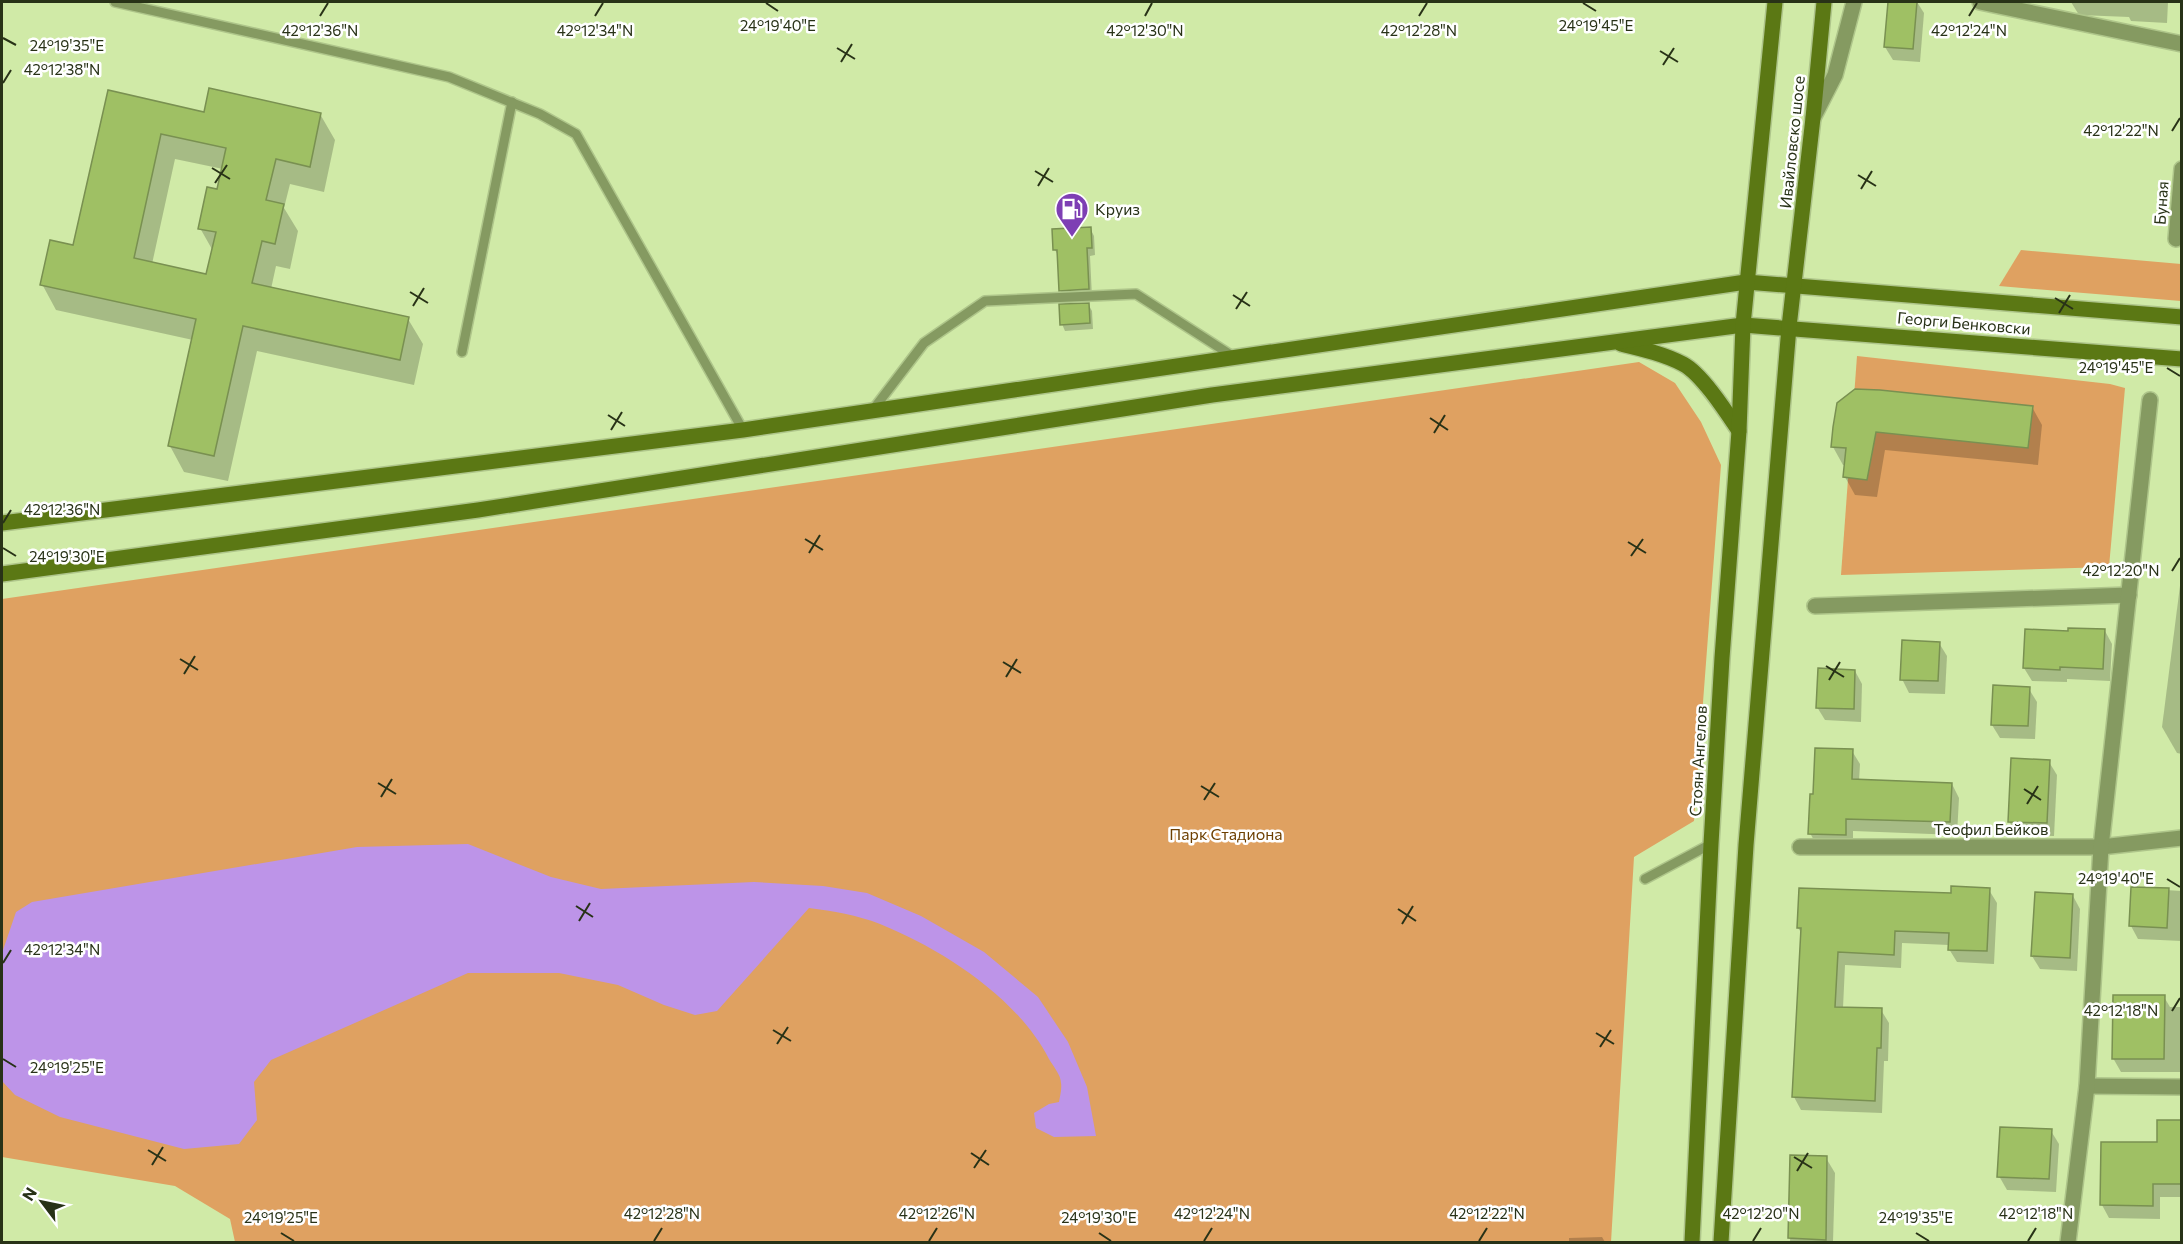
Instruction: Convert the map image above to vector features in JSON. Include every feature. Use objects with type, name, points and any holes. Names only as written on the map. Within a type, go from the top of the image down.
[{"type":"main road","name":"Ивайловско шосе","points":[[1746,282],[1775,2]]},
{"type":"main road","name":"Ивайловско шосе","points":[[1794,286],[1824,2]]},
{"type":"main road","name":"Георги Бенковски","points":[[2,523],[743,430],[1746,282],[2181,317]]},
{"type":"main road","name":"Стоян Ангелов","points":[[1692,1242],[1711,844],[1739,431],[1746,282]]},
{"type":"main road","points":[[1721,1242],[1746,845],[1794,286]]},
{"type":"main road","name":"Георги Бенковски","points":[[2,574],[478,510],[1212,395],[1743,325],[2181,358]]},
{"type":"main road","points":[[1609,342],[1650,351],[1685,365],[1710,390],[1739,431]]},
{"type":"street","points":[[1813,118],[1835,75],[1854,2]]},
{"type":"street","points":[[1980,2],[2181,44]]},
{"type":"street","name":"Буная","points":[[2176,239],[2181,169]]},
{"type":"street","points":[[2068,1242],[2087,1086],[2101,848],[2150,400]]},
{"type":"street","points":[[1815,606],[2129,595]]},
{"type":"street","name":"Теофил Бейков","points":[[1800,848],[2101,848],[2181,838]]},
{"type":"street","points":[[2087,1086],[2181,1087]]},
{"type":"lane","points":[[115,2],[449,77],[540,114],[576,134],[743,430]]},
{"type":"lane","points":[[462,352],[512,102]]},
{"type":"lane","points":[[872,411],[924,343],[985,300],[1136,294],[1234,357]]},
{"type":"lane","points":[[1645,879],[1711,844]]},
{"type":"green space","points":[[2021,250],[2181,264],[2181,301],[1999,286]]},
{"type":"green space","points":[[1857,356],[2110,384],[2125,388],[2109,567],[1841,575]]},
{"type":"green space","name":"Парк Стадиона","points":[[1639,362],[1675,383],[1701,422],[1721,465],[1694,821],[1634,857],[1611,1242],[235,1242],[230,1219],[175,1186],[2,1157],[2,599]]},
{"type":"shaded area","points":[[468,844],[551,877],[601,889],[754,882],[823,886],[867,893],[921,916],[984,952],[1038,997],[1068,1042],[1087,1087],[1096,1136],[1054,1137],[1036,1128],[1034,1113],[1049,1104],[1059,1102],[1060,1077],[1035,1037],[1018,1016],[976,978],[904,934],[863,918],[809,908],[717,1011],[695,1015],[664,1005],[618,985],[559,973],[468,973],[271,1060],[254,1082],[257,1120],[239,1144],[184,1149],[60,1117],[15,1095],[2,1081],[2,953],[16,912],[32,902],[357,847]]},
{"type":"building","points":[[1888,2],[1917,2],[1913,49],[1884,47]]},
{"type":"building","points":[[209,88],[321,113],[310,167],[276,159],[266,200],[284,204],[275,244],[262,241],[252,283],[409,317],[400,360],[243,326],[214,456],[168,446],[196,319],[40,285],[50,240],[73,245],[108,90],[204,112]],"holes":[[[161,134],[226,148],[217,189],[207,187],[198,229],[216,232],[206,274],[134,258]]]},
{"type":"building","points":[[1091,227],[1092,248],[1087,248],[1089,289],[1059,291],[1057,250],[1053,250],[1052,229]]},
{"type":"building","points":[[1089,303],[1090,323],[1060,325],[1059,304]]},
{"type":"building","points":[[1855,389],[2033,406],[2028,448],[1876,432],[1867,480],[1843,477],[1846,448],[1831,447],[1833,427],[1837,403]]},
{"type":"building","points":[[2068,628],[2105,629],[2103,669],[2023,668],[2025,629],[2068,631]]},
{"type":"building","points":[[1902,640],[1940,642],[1938,681],[1900,680]]},
{"type":"building","points":[[1818,668],[1855,670],[1854,709],[1816,708]]},
{"type":"building","points":[[1993,685],[2030,687],[2028,726],[1991,725]]},
{"type":"building","points":[[1815,748],[1853,749],[1852,779],[1952,783],[1950,822],[1846,819],[1846,835],[1808,834]]},
{"type":"building","points":[[2011,758],[2050,760],[2047,823],[2008,822]]},
{"type":"building","points":[[1951,886],[1990,888],[1987,951],[1948,950],[1949,933],[1895,931],[1894,955],[1838,952],[1835,1007],[1882,1008],[1881,1048],[1877,1048],[1875,1101],[1792,1097],[1801,928],[1797,928],[1799,888],[1951,893]]},
{"type":"building","points":[[2131,887],[2169,888],[2167,928],[2129,926]]},
{"type":"building","points":[[2035,892],[2073,894],[2070,958],[2031,956]]},
{"type":"building","points":[[2113,995],[2165,995],[2164,1059],[2112,1059]]},
{"type":"building","points":[[2157,1120],[2181,1120],[2181,1184],[2153,1184],[2153,1206],[2100,1205],[2101,1142],[2157,1142]]},
{"type":"building","points":[[2000,1127],[2052,1129],[2049,1179],[1997,1177]]},
{"type":"building","points":[[1790,1155],[1827,1156],[1826,1240],[1788,1238]]},
{"type":"place","name":"Круиз","points":[[1072,238]]}]
